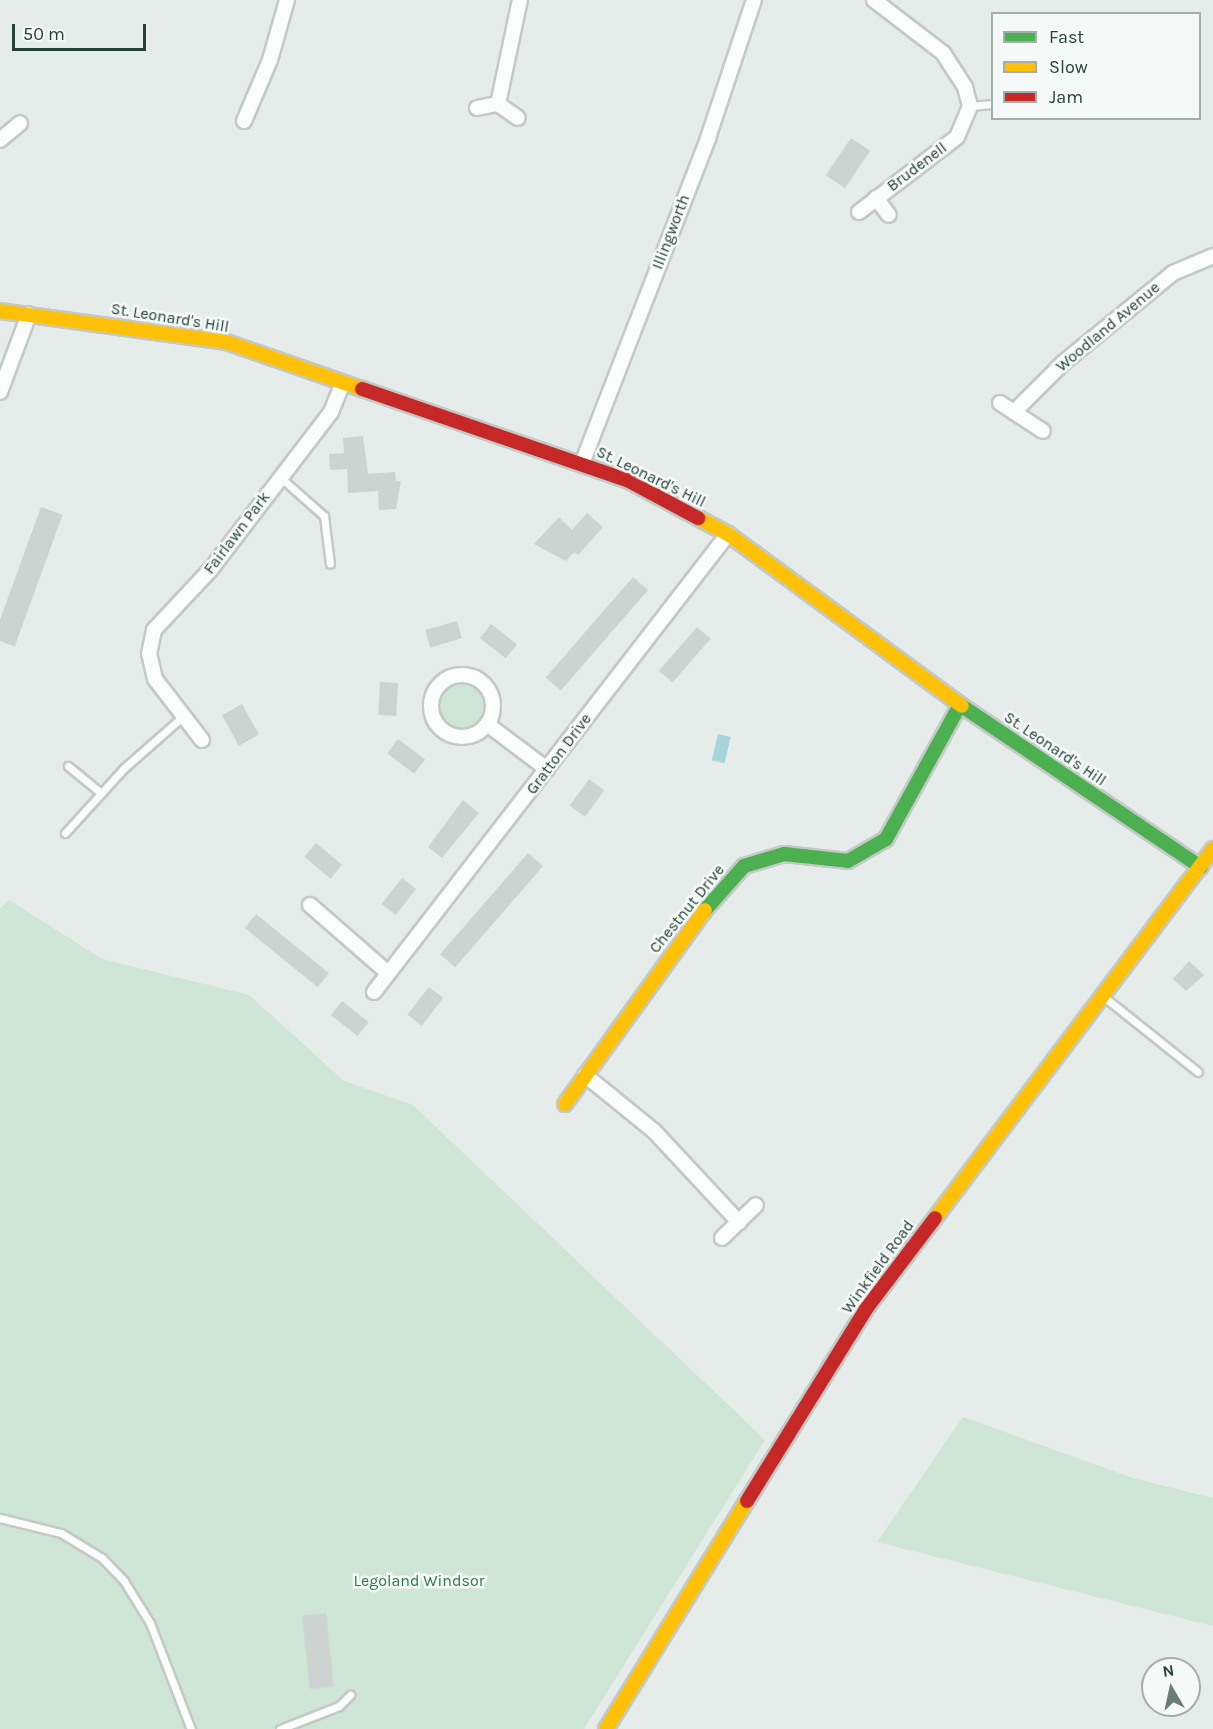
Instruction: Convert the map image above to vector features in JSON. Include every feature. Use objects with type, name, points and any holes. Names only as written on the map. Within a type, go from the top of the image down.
[{"type":"street","points":[[244,121],[270,60],[287,0]]},
{"type":"street","points":[[498,104],[519,0]]},
{"type":"street","name":"Illingworth","points":[[583,461],[708,138],[754,0]]},
{"type":"street","points":[[873,0],[943,53],[965,87],[970,106]]},
{"type":"street","points":[[477,108],[498,104],[518,118]]},
{"type":"street","name":"Brudenell","points":[[859,212],[957,137],[970,106]]},
{"type":"street","points":[[0,140],[20,123]]},
{"type":"street","name":"Brudenell","points":[[876,198],[889,215]]},
{"type":"street","name":"Woodland Avenue","points":[[1014,412],[1063,363],[1173,273],[1213,256]]},
{"type":"street","name":"St. Leonard's Hill","points":[[0,311],[226,342],[343,383],[583,461],[728,534],[960,705],[1201,867]]},
{"type":"street","points":[[0,392],[29,314]]},
{"type":"street","name":"Fairlawn Park","points":[[202,740],[182,717],[151,668],[154,630],[211,569],[331,412],[343,383]]},
{"type":"street","points":[[1000,402],[1043,432]]},
{"type":"street","name":"Gratton Drive","points":[[374,992],[728,534]]},
{"type":"street","points":[[459,675],[479,680],[491,696],[487,724],[470,736],[440,729],[431,711],[438,684],[459,675]]},
{"type":"street","name":"Chestnut Drive","points":[[565,1104],[688,929],[744,866],[784,854],[848,861],[880,844],[960,705]]},
{"type":"street","points":[[487,724],[547,769]]},
{"type":"street","name":"Winkfield Road","points":[[606,1729],[844,1341],[1213,849]]},
{"type":"street","points":[[310,905],[388,973]]},
{"type":"street","points":[[585,1075],[654,1131],[739,1222]]},
{"type":"street","points":[[722,1238],[756,1205]]},
{"type":"lane","points":[[970,106],[991,104]]},
{"type":"lane","points":[[280,476],[324,516],[330,564]]},
{"type":"lane","points":[[65,833],[101,793],[182,717]]},
{"type":"lane","points":[[68,766],[101,793]]},
{"type":"lane","points":[[1102,996],[1198,1072]]},
{"type":"lane","points":[[0,1518],[61,1533],[102,1558],[124,1581],[150,1623],[191,1729]]},
{"type":"lane","points":[[280,1729],[339,1706],[350,1695]]},
{"type":"green space","points":[[457,682],[467,682],[482,692],[486,706],[482,720],[476,726],[467,730],[457,730],[442,720],[438,711],[438,701],[448,686]]},
{"type":"green space","name":"Legoland Windsor","points":[[9,900],[102,959],[249,995],[344,1081],[413,1105],[765,1440],[584,1729],[0,1729],[0,909]]},
{"type":"green space","points":[[963,1417],[1133,1478],[1213,1498],[1213,1626],[877,1542]]},
{"type":"water","points":[[718,734],[731,737],[725,763],[712,760]]},
{"type":"building","points":[[851,138],[870,151],[845,188],[826,175]]},
{"type":"building","points":[[363,436],[368,474],[395,472],[396,481],[401,481],[396,509],[379,510],[378,491],[348,493],[347,469],[330,470],[329,454],[344,453],[343,438]]},
{"type":"building","points":[[41,507],[63,515],[15,646],[0,641],[0,620]]},
{"type":"building","points":[[587,513],[603,527],[578,555],[574,552],[566,561],[534,544],[559,517],[572,530]]},
{"type":"building","points":[[633,577],[648,590],[561,690],[546,677]]},
{"type":"building","points":[[457,621],[462,638],[430,647],[425,630]]},
{"type":"building","points":[[491,624],[517,644],[506,659],[480,638]]},
{"type":"building","points":[[697,627],[711,639],[673,683],[659,671]]},
{"type":"building","points":[[380,682],[398,683],[396,716],[378,715]]},
{"type":"building","points":[[242,704],[259,735],[239,746],[222,715]]},
{"type":"building","points":[[398,739],[425,759],[414,774],[387,753]]},
{"type":"building","points":[[589,779],[604,790],[585,817],[570,806]]},
{"type":"building","points":[[463,800],[479,813],[442,858],[428,847]]},
{"type":"building","points":[[316,843],[342,865],[330,879],[304,857]]},
{"type":"building","points":[[528,853],[543,866],[455,967],[440,954]]},
{"type":"building","points":[[402,878],[416,889],[396,915],[382,904]]},
{"type":"building","points":[[256,914],[329,973],[318,987],[245,928]]},
{"type":"building","points":[[1189,961],[1204,975],[1186,991],[1173,979]]},
{"type":"building","points":[[429,987],[443,998],[422,1026],[407,1015]]},
{"type":"building","points":[[342,1001],[369,1022],[358,1036],[331,1015]]},
{"type":"building","points":[[326,1613],[334,1687],[310,1689],[302,1616]]},
{"type":"traffic: fast","points":[[705,910],[744,866],[784,854],[848,861],[886,839],[960,705]]},
{"type":"traffic: fast","points":[[962,706],[1201,867]]},
{"type":"traffic: slow","points":[[0,311],[226,342],[362,389]]},
{"type":"traffic: slow","points":[[698,518],[728,534],[962,706]]},
{"type":"traffic: slow","points":[[935,1218],[1213,849]]},
{"type":"traffic: slow","points":[[565,1104],[705,910]]},
{"type":"traffic: slow","points":[[606,1729],[747,1501]]},
{"type":"traffic: jam","points":[[362,389],[627,480],[698,518]]},
{"type":"traffic: jam","points":[[747,1501],[866,1309],[935,1218]]}]
